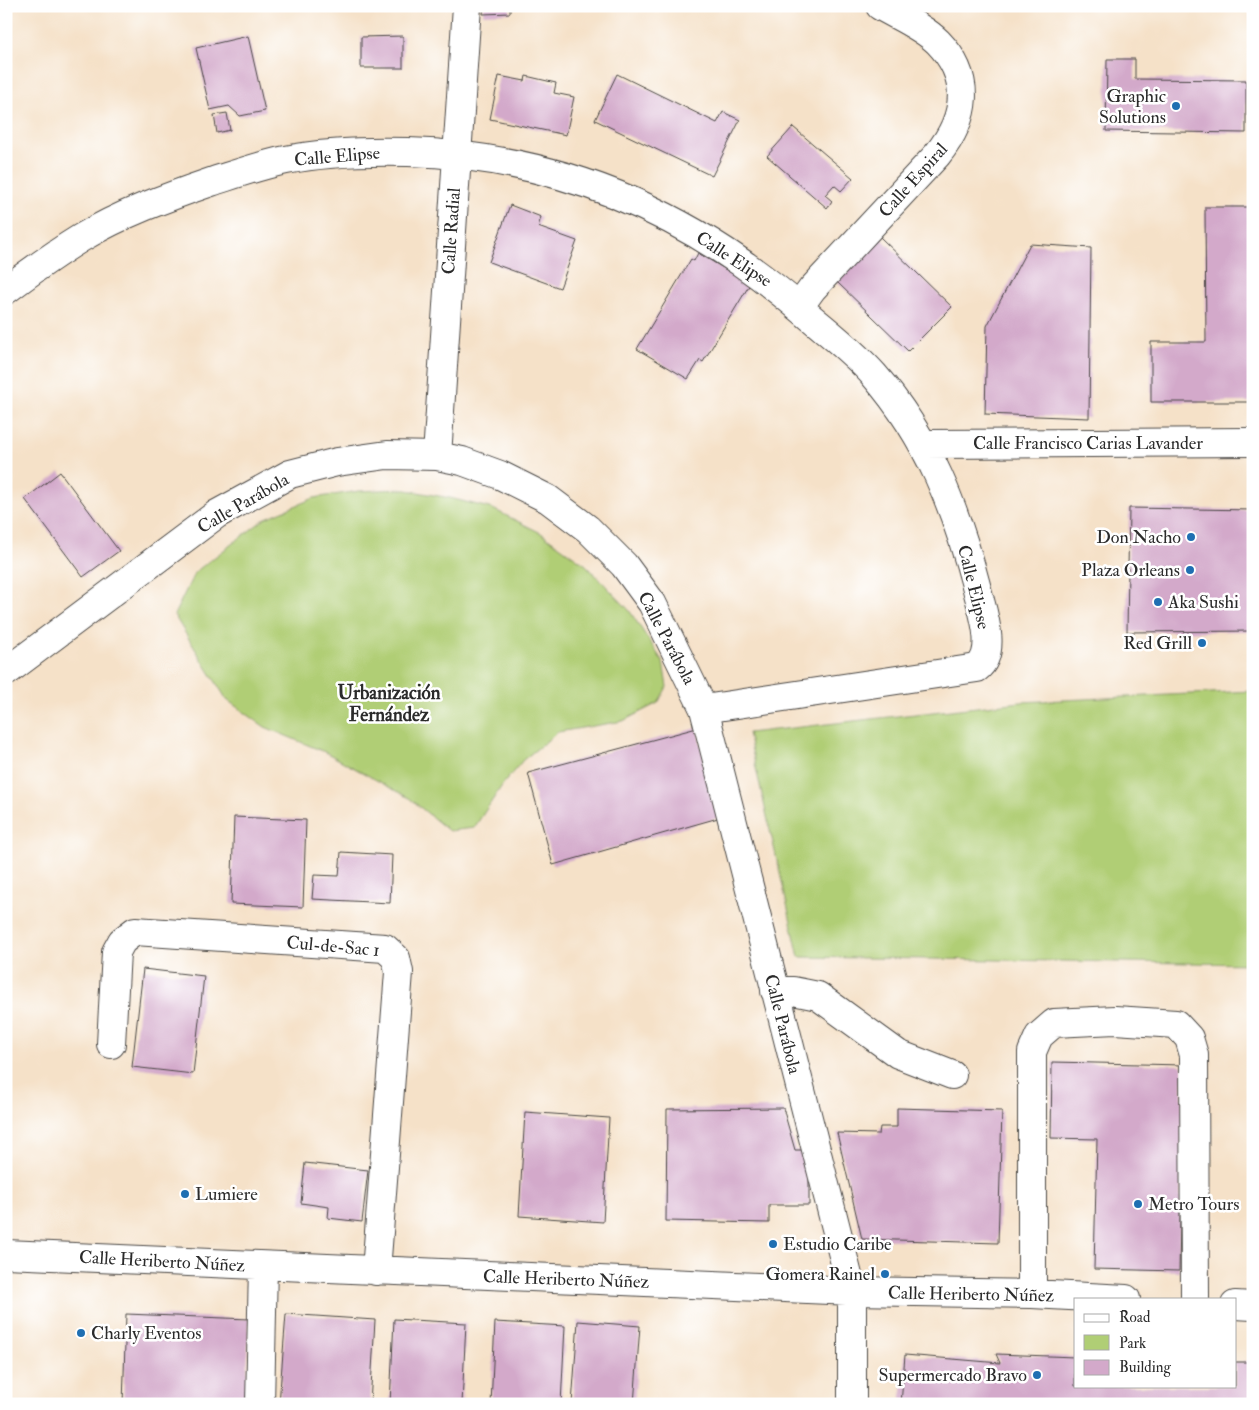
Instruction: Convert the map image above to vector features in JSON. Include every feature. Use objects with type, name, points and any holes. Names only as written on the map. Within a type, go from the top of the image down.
[{"type":"street","name":"Calle Radial","points":[[437,456],[467,6]]},
{"type":"street","name":"Calle Espiral","points":[[799,307],[812,289],[938,155],[950,140],[960,114],[963,86],[955,63],[938,41],[880,6]]},
{"type":"street","name":"Calle Elipse","points":[[6,290],[83,237],[132,212],[175,194],[287,160],[362,151],[456,153],[537,168],[596,185],[655,212],[721,248],[781,290],[872,373],[899,406],[924,444],[941,478],[969,560],[987,627],[987,651],[984,663],[978,668],[930,677],[704,709]]},
{"type":"street","name":"Calle Francisco Carias Lavander","points":[[924,444],[1253,442]]},
{"type":"street","name":"Calle Parábola","points":[[6,672],[217,514],[290,474],[337,462],[387,455],[437,456],[462,461],[500,475],[548,499],[588,530],[624,565],[652,603],[704,709],[852,1292],[852,1404]]},
{"type":"street","name":"Cul-de-Sac 1","points":[[111,1044],[116,952],[122,941],[135,932],[385,948],[396,958],[399,972],[376,1271]]},
{"type":"street","points":[[775,991],[818,996],[898,1054],[952,1075]]},
{"type":"street","points":[[1032,1294],[1032,1052],[1039,1036],[1054,1023],[1115,1020],[1176,1024],[1189,1038],[1194,1055],[1194,1298]]},
{"type":"street","name":"Calle Heriberto Núñez","points":[[6,1254],[852,1292],[1032,1294],[1107,1298]]},
{"type":"street","points":[[260,1404],[263,1266]]},
{"type":"street","points":[[1236,1305],[1253,1306]]},
{"type":"green space","points":[[401,489],[450,498],[493,509],[541,533],[586,565],[629,610],[663,662],[667,687],[658,703],[623,721],[558,732],[523,760],[503,784],[474,828],[449,831],[409,798],[327,753],[265,727],[227,700],[174,615],[195,572],[266,518],[314,498],[359,491]]},
{"type":"green space","points":[[1253,691],[1253,964],[799,957],[748,733],[1021,702]]},
{"type":"building","points":[[484,6],[510,7],[510,13],[483,14]]},
{"type":"building","points":[[248,36],[265,111],[240,116],[229,106],[210,110],[196,48]]},
{"type":"building","points":[[403,36],[403,68],[361,68],[361,37]]},
{"type":"building","name":"Graphic Solutions","points":[[1107,59],[1135,59],[1135,79],[1246,80],[1246,133],[1106,131]]},
{"type":"building","points":[[617,74],[717,123],[723,112],[740,120],[712,176],[595,120]]},
{"type":"building","points":[[499,76],[525,81],[526,76],[556,83],[554,93],[574,97],[566,135],[490,119]]},
{"type":"building","points":[[227,113],[230,130],[217,133],[214,115]]},
{"type":"building","points":[[793,127],[853,178],[841,191],[834,185],[825,195],[832,201],[827,208],[767,156]]},
{"type":"building","points":[[510,205],[541,217],[538,227],[577,241],[560,288],[489,262]]},
{"type":"building","points":[[1205,207],[1253,207],[1253,402],[1151,402],[1151,342],[1206,342]]},
{"type":"building","points":[[880,237],[952,307],[908,351],[837,282]]},
{"type":"building","points":[[1030,244],[1091,248],[1089,418],[985,414],[987,326]]},
{"type":"building","points":[[698,253],[750,284],[703,362],[700,360],[688,379],[637,349],[691,259],[694,261]]},
{"type":"building","points":[[60,472],[119,551],[83,577],[25,499]]},
{"type":"building","name":"Plaza Orleans","points":[[1129,508],[1253,510],[1253,631],[1127,632]]},
{"type":"building","points":[[697,728],[718,818],[553,865],[528,773]]},
{"type":"building","points":[[234,817],[306,820],[303,907],[231,904]]},
{"type":"building","points":[[341,852],[392,855],[390,903],[312,899],[314,875],[339,876]]},
{"type":"building","points":[[143,969],[204,976],[193,1074],[132,1067]]},
{"type":"building","name":"Metro Tours","points":[[1052,1062],[1183,1065],[1179,1271],[1094,1269],[1097,1139],[1051,1138]]},
{"type":"building","points":[[783,1108],[795,1150],[809,1150],[809,1205],[769,1205],[769,1223],[666,1221],[667,1109]]},
{"type":"building","points":[[897,1108],[1002,1111],[998,1243],[862,1239],[837,1133],[879,1134],[880,1127],[897,1127]]},
{"type":"building","points":[[525,1112],[609,1118],[603,1222],[519,1216]]},
{"type":"building","points":[[305,1163],[368,1170],[362,1222],[328,1218],[329,1207],[301,1203]]},
{"type":"building","points":[[126,1314],[249,1319],[246,1404],[123,1404]]},
{"type":"building","points":[[286,1314],[375,1320],[370,1404],[279,1404]]},
{"type":"building","points":[[394,1319],[466,1323],[462,1404],[390,1404]]},
{"type":"building","points":[[578,1321],[640,1326],[634,1404],[572,1404]]},
{"type":"building","points":[[495,1322],[565,1326],[561,1404],[491,1404]]},
{"type":"building","name":"Supermercado Bravo","points":[[996,1354],[1074,1357],[1074,1388],[1236,1388],[1236,1362],[1253,1362],[1253,1404],[901,1404],[905,1355],[1000,1363]]},
{"type":"place","name":"Graphic Solutions","points":[[1176,106]]},
{"type":"place","name":"Don Nacho","points":[[1191,537]]},
{"type":"place","name":"Plaza Orleans","points":[[1190,570]]},
{"type":"place","name":"Aka Sushi","points":[[1158,602]]},
{"type":"place","name":"Red Grill","points":[[1202,643]]},
{"type":"place","name":"Lumiere","points":[[185,1194]]},
{"type":"place","name":"Metro Tours","points":[[1138,1204]]},
{"type":"place","name":"Estudio Caribe","points":[[773,1244]]},
{"type":"place","name":"Gomera Rainel","points":[[885,1274]]},
{"type":"place","name":"Charly Eventos","points":[[81,1333]]},
{"type":"place","name":"Supermercado Bravo","points":[[1037,1375]]},
{"type":"district","name":"Urbanización Fernández","points":[[389,703]]}]
